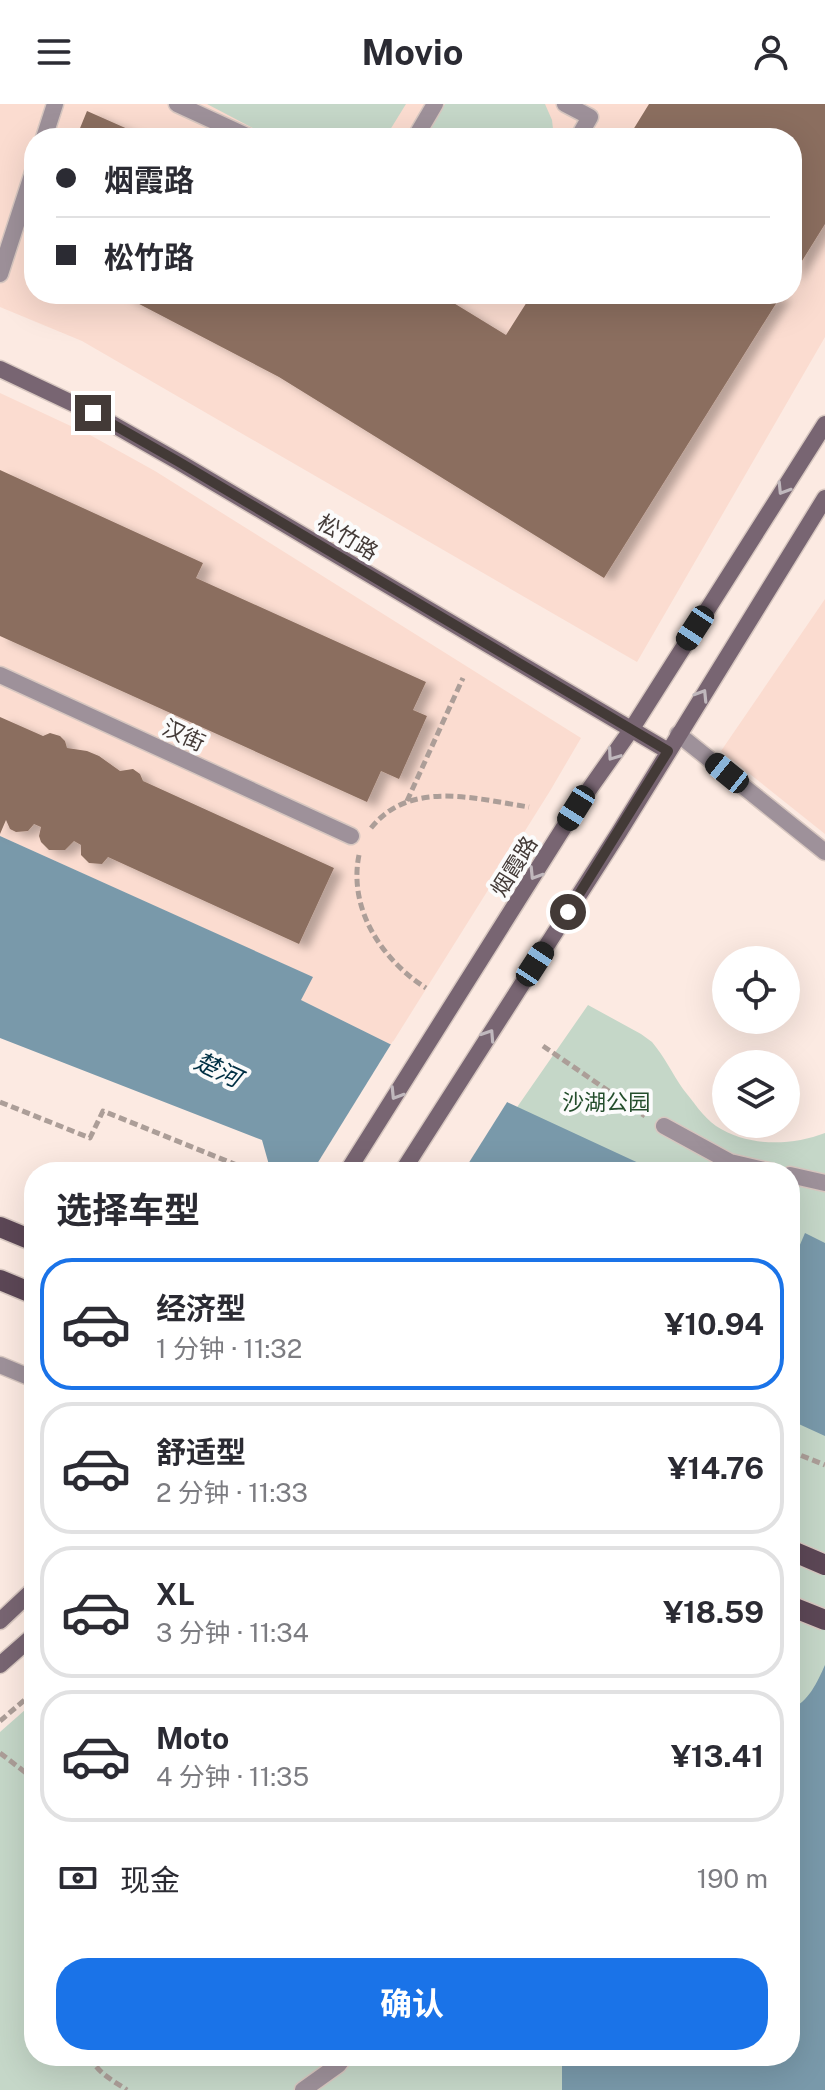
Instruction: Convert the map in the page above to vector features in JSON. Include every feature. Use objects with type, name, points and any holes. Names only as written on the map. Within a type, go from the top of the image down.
[{"type":"main road","name":"松竹路","points":[[0,369],[93,413],[179,462],[668,751]]},
{"type":"main road","name":"烟霞路","points":[[353,1162],[576,808],[631,730],[825,424]]},
{"type":"main road","points":[[408,1162],[618,834],[825,498]]},
{"type":"main road","points":[[0,1227],[24,1237]]},
{"type":"main road","points":[[0,1280],[24,1290]]},
{"type":"main road","points":[[800,1554],[825,1565]]},
{"type":"main road","points":[[0,1621],[24,1598]]},
{"type":"main road","points":[[800,1610],[825,1620]]},
{"type":"main road","points":[[0,1665],[24,1644]]},
{"type":"street","points":[[47,128],[55,104]]},
{"type":"street","points":[[177,104],[229,128]]},
{"type":"street","points":[[421,128],[435,104]]},
{"type":"street","points":[[565,104],[590,117],[584,128]]},
{"type":"street","points":[[0,274],[24,200]]},
{"type":"street","name":"汉街","points":[[0,675],[356,839]]},
{"type":"street","points":[[678,734],[825,852]]},
{"type":"street","points":[[664,1126],[730,1162]]},
{"type":"street","points":[[800,1177],[825,1183]]},
{"type":"street","points":[[0,1365],[24,1375]]},
{"type":"street","points":[[303,2090],[337,2066]]},
{"type":"path","points":[[407,801],[463,678]]},
{"type":"path","points":[[370,829],[385,814],[419,798],[446,796],[529,807]]},
{"type":"path","points":[[356,839],[356,883],[368,923],[391,959],[411,979],[426,988]]},
{"type":"path","points":[[543,1046],[634,1110],[664,1126]]},
{"type":"path","points":[[0,1102],[90,1138],[103,1111],[229,1162]]},
{"type":"path","points":[[800,1455],[825,1465]]},
{"type":"path","points":[[0,1721],[24,1701]]},
{"type":"path","points":[[0,1753],[24,1771]]},
{"type":"path","points":[[95,2066],[127,2090]]},
{"type":"shaded area","points":[[0,104],[825,104],[825,337],[637,662],[82,341],[0,307]]},
{"type":"shaded area","points":[[0,393],[90,435],[155,471],[581,738],[391,1045],[301,1000],[312,977],[0,836]]},
{"type":"shaded area","points":[[825,599],[825,834],[721,751]]},
{"type":"green space","points":[[207,104],[406,104],[391,128],[253,128]]},
{"type":"green space","points":[[445,104],[545,104],[553,128],[431,128]]},
{"type":"green space","name":"沙湖公园","points":[[588,1005],[652,1042],[683,1089],[712,1123],[712,1138],[784,1142],[825,1133],[825,2090],[0,2090],[0,1732],[24,1711],[24,2066],[800,2066],[800,1162],[479,1162]]},
{"type":"water","name":"楚河","points":[[0,836],[313,977],[301,1000],[636,1162],[268,1162],[262,1140],[0,1038]]},
{"type":"water","points":[[805,1233],[825,1243],[825,1436],[800,1425],[800,1245]]},
{"type":"water","points":[[825,1665],[825,2090],[562,2090],[562,2066],[800,2066],[800,1703],[815,1685]]},
{"type":"pier","points":[[393,1041],[509,1099],[469,1162],[318,1162]]},
{"type":"building","points":[[649,104],[825,104],[825,224],[802,261],[802,128],[634,128]]},
{"type":"building","points":[[87,111],[125,128],[80,128]]},
{"type":"building","points":[[139,304],[455,304],[506,335],[526,304],[776,304],[604,578],[279,377]]},
{"type":"building","points":[[0,470],[203,563],[196,578],[426,682],[413,710],[427,716],[399,779],[381,771],[367,802],[0,636]]},
{"type":"building","points":[[0,717],[43,736],[50,733],[60,736],[67,748],[99,756],[120,771],[133,769],[143,781],[334,868],[299,944],[108,857],[102,864],[89,863],[81,855],[81,845],[74,841],[65,850],[49,850],[41,842],[41,827],[34,824],[28,831],[16,832],[10,829],[6,820],[0,834]]},
{"type":"route","points":[[93,413],[668,751],[568,912]]}]
